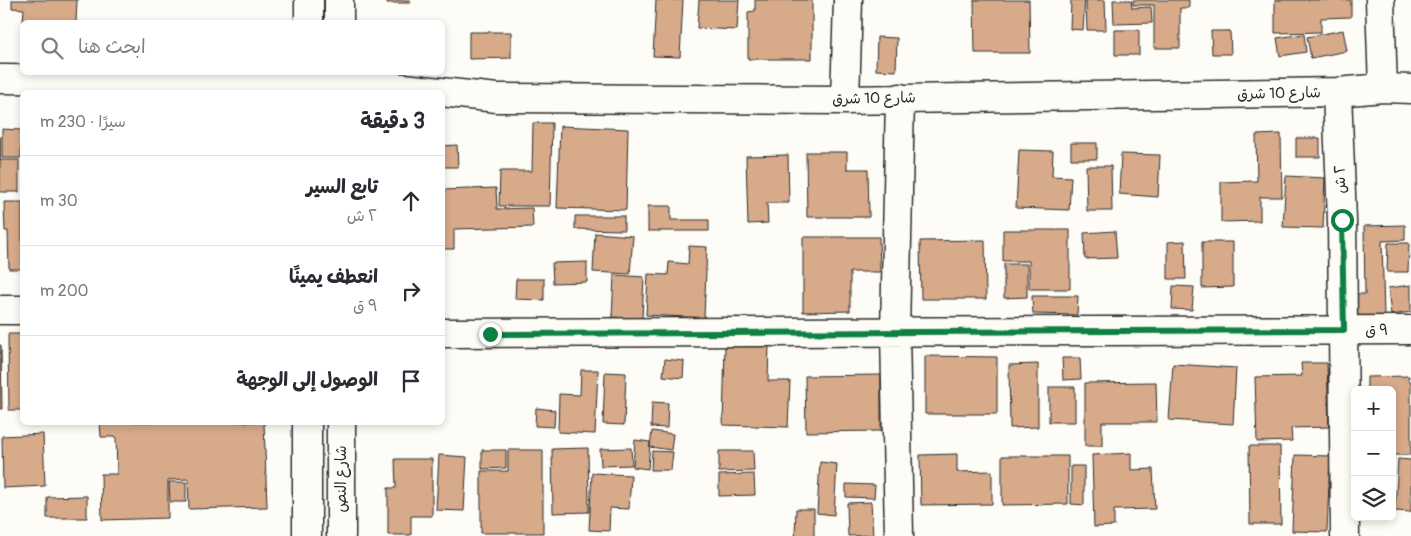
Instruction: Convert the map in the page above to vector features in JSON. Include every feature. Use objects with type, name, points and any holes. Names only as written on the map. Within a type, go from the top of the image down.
[{"type":"street","points":[[309,0],[309,20]]},
{"type":"street","points":[[339,0],[339,20]]},
{"type":"street","points":[[845,100],[848,0]]},
{"type":"street","points":[[1380,0],[1383,88]]},
{"type":"street","name":"شارع 10 شرق","points":[[0,79],[338,82],[418,90]]},
{"type":"street","name":"شارع 10 شرق","points":[[445,93],[497,98],[845,100],[1337,92],[1383,88],[1411,89]]},
{"type":"street","name":"٢ ش","points":[[1337,92],[1344,330],[1345,536]]},
{"type":"street","points":[[900,98],[894,332],[900,536]]},
{"type":"street","points":[[0,310],[20,310]]},
{"type":"street","name":"٩ ق","points":[[445,333],[1411,330]]},
{"type":"street","points":[[307,425],[307,536]]},
{"type":"street","name":"شارع النص","points":[[341,425],[341,536]]},
{"type":"building","points":[[12,0],[77,0],[76,20],[23,20],[24,9],[12,8]]},
{"type":"building","points":[[387,0],[410,0],[410,3],[387,3]]},
{"type":"building","points":[[656,0],[683,0],[680,57],[653,56]]},
{"type":"building","points":[[699,0],[739,0],[737,30],[697,28]]},
{"type":"building","points":[[755,0],[812,0],[812,59],[748,59],[748,12],[755,11]]},
{"type":"building","points":[[974,0],[1029,0],[1030,53],[975,53]]},
{"type":"building","points":[[1071,0],[1085,0],[1083,30],[1070,29]]},
{"type":"building","points":[[1086,0],[1105,0],[1106,30],[1087,30]]},
{"type":"building","points":[[1113,0],[1131,0],[1132,8],[1151,7],[1152,23],[1114,24]]},
{"type":"building","points":[[1133,0],[1189,0],[1189,8],[1180,8],[1180,48],[1154,48],[1154,5],[1133,5]]},
{"type":"building","points":[[1275,0],[1351,0],[1351,17],[1321,18],[1321,32],[1275,33]]},
{"type":"building","points":[[1115,30],[1139,30],[1139,55],[1115,55]]},
{"type":"building","points":[[1343,30],[1347,51],[1311,58],[1307,37]]},
{"type":"building","points":[[1211,31],[1230,31],[1231,54],[1212,54]]},
{"type":"building","points":[[469,32],[511,32],[511,58],[469,59]]},
{"type":"building","points":[[1304,34],[1306,52],[1280,56],[1277,38]]},
{"type":"building","points":[[877,37],[897,38],[896,71],[876,70]]},
{"type":"building","points":[[533,123],[552,123],[550,206],[499,206],[500,171],[532,171]]},
{"type":"building","points":[[560,126],[628,129],[626,210],[557,208]]},
{"type":"building","points":[[2,129],[20,130],[20,158],[2,158]]},
{"type":"building","points":[[1281,134],[1282,197],[1260,197],[1260,221],[1221,222],[1221,182],[1257,181],[1256,135]]},
{"type":"building","points":[[1296,138],[1320,138],[1320,157],[1296,157]]},
{"type":"building","points":[[1071,143],[1097,143],[1097,159],[1071,159]]},
{"type":"building","points":[[457,145],[458,167],[445,167],[445,146]]},
{"type":"building","points":[[1019,150],[1053,151],[1052,176],[1071,177],[1069,210],[1016,208]]},
{"type":"building","points":[[806,152],[847,152],[847,169],[868,169],[869,217],[807,217]]},
{"type":"building","points":[[1121,154],[1160,155],[1158,197],[1119,194]]},
{"type":"building","points":[[788,155],[789,203],[767,203],[768,223],[748,224],[746,156]]},
{"type":"building","points":[[0,160],[19,160],[19,192],[0,192]]},
{"type":"building","points":[[1086,166],[1111,166],[1112,211],[1087,211]]},
{"type":"building","points":[[1286,176],[1325,178],[1323,228],[1283,227]]},
{"type":"building","points":[[496,188],[497,209],[532,208],[533,227],[454,229],[454,249],[445,249],[445,190]]},
{"type":"building","points":[[4,202],[20,202],[20,269],[9,269],[8,231],[5,231]]},
{"type":"building","points":[[648,206],[671,206],[671,220],[709,220],[709,231],[648,231]]},
{"type":"building","points":[[575,216],[624,216],[624,230],[575,229]]},
{"type":"building","points":[[1405,225],[1405,240],[1382,241],[1384,316],[1353,317],[1352,294],[1365,294],[1364,226]]},
{"type":"building","points":[[1003,230],[1070,230],[1070,289],[1029,289],[1029,261],[1003,261]]},
{"type":"building","points":[[1115,231],[1117,258],[1085,259],[1084,233]]},
{"type":"building","points":[[595,233],[633,236],[630,274],[593,272]]},
{"type":"building","points":[[803,237],[879,237],[880,272],[850,272],[850,311],[803,312]]},
{"type":"building","points":[[985,240],[986,299],[921,299],[920,241]]},
{"type":"building","points":[[1185,241],[1186,279],[1168,279],[1168,242]]},
{"type":"building","points":[[1202,242],[1233,242],[1233,287],[1202,288]]},
{"type":"building","points":[[1388,243],[1409,243],[1408,272],[1387,272]]},
{"type":"building","points":[[689,246],[707,247],[704,318],[646,315],[648,274],[668,275],[669,262],[688,264]]},
{"type":"building","points":[[587,262],[587,282],[553,283],[552,263]]},
{"type":"building","points":[[1004,264],[1027,264],[1027,297],[1004,298]]},
{"type":"building","points":[[614,275],[644,277],[642,319],[612,317]]},
{"type":"building","points":[[516,279],[544,279],[544,300],[515,299]]},
{"type":"building","points":[[1411,285],[1411,312],[1391,315],[1388,288]]},
{"type":"building","points":[[1173,286],[1194,287],[1192,310],[1172,309]]},
{"type":"building","points":[[1032,296],[1078,296],[1077,315],[1033,314]]},
{"type":"building","points":[[8,334],[20,334],[20,410],[9,410]]},
{"type":"building","points":[[725,344],[769,345],[768,381],[790,381],[788,427],[723,425]]},
{"type":"building","points":[[1,345],[2,409],[0,409]]},
{"type":"building","points":[[925,356],[997,357],[997,414],[925,414]]},
{"type":"building","points":[[1062,358],[1080,358],[1081,379],[1063,380]]},
{"type":"building","points":[[665,359],[684,361],[683,378],[663,376]]},
{"type":"building","points":[[1301,363],[1327,363],[1329,427],[1291,428],[1292,441],[1257,442],[1255,377],[1302,376]]},
{"type":"building","points":[[1038,364],[1038,427],[1010,428],[1009,365]]},
{"type":"building","points":[[1173,364],[1236,368],[1233,424],[1169,420]]},
{"type":"building","points":[[581,370],[598,370],[595,434],[558,432],[559,394],[580,395]]},
{"type":"building","points":[[605,372],[626,373],[624,425],[603,424]]},
{"type":"building","points":[[881,375],[881,431],[806,432],[805,376]]},
{"type":"building","points":[[1409,376],[1408,381],[1411,381],[1411,455],[1396,455],[1396,386],[1367,386],[1367,377]]},
{"type":"building","points":[[1156,382],[1157,422],[1102,422],[1102,446],[1085,446],[1085,383]]},
{"type":"building","points":[[1049,387],[1075,387],[1075,422],[1049,422]]},
{"type":"building","points":[[652,402],[668,403],[667,428],[651,427]]},
{"type":"building","points":[[536,408],[555,410],[554,427],[535,426]]},
{"type":"building","points":[[100,425],[264,425],[267,507],[189,509],[188,479],[168,480],[168,518],[102,520],[101,474],[117,474],[116,437],[101,437]]},
{"type":"building","points":[[652,431],[673,434],[671,450],[650,447]]},
{"type":"building","points":[[43,434],[45,486],[3,488],[2,436]]},
{"type":"building","points":[[635,440],[650,442],[648,469],[633,467]]},
{"type":"building","points":[[1249,446],[1280,446],[1281,524],[1250,524]]},
{"type":"building","points":[[588,448],[589,512],[553,513],[552,449]]},
{"type":"building","points":[[631,448],[632,465],[601,466],[600,449]]},
{"type":"building","points":[[482,450],[506,450],[506,468],[482,469]]},
{"type":"building","points":[[508,450],[543,450],[543,533],[481,533],[481,471],[508,471]]},
{"type":"building","points":[[652,451],[673,452],[671,470],[651,470]]},
{"type":"building","points":[[719,451],[753,451],[754,471],[719,472]]},
{"type":"building","points":[[1131,453],[1131,470],[1153,469],[1155,509],[1114,510],[1114,526],[1094,527],[1092,455]]},
{"type":"building","points":[[957,454],[957,472],[992,471],[992,504],[921,505],[920,455]]},
{"type":"building","points":[[439,455],[467,457],[464,511],[436,510]]},
{"type":"building","points":[[1295,455],[1330,456],[1327,532],[1292,531]]},
{"type":"building","points":[[1002,456],[1068,456],[1068,504],[1002,505]]},
{"type":"building","points":[[395,459],[432,459],[432,516],[411,516],[411,535],[388,535],[388,488],[396,488]]},
{"type":"building","points":[[1398,459],[1411,460],[1411,512],[1396,511]]},
{"type":"building","points":[[820,462],[837,464],[834,515],[817,513]]},
{"type":"building","points":[[1071,466],[1084,466],[1084,505],[1071,504]]},
{"type":"building","points":[[592,473],[631,475],[629,509],[610,508],[609,531],[589,530]]},
{"type":"building","points":[[754,474],[755,495],[719,496],[719,475]]},
{"type":"building","points":[[169,482],[186,482],[186,502],[170,502]]},
{"type":"building","points":[[846,484],[875,485],[874,498],[846,497]]},
{"type":"building","points":[[87,496],[87,518],[47,518],[47,497]]},
{"type":"building","points":[[871,502],[873,535],[848,536],[847,503]]},
{"type":"building","points":[[796,509],[814,509],[814,536],[795,536]]},
{"type":"route","points":[[490,334],[1344,330],[1342,220]]}]
